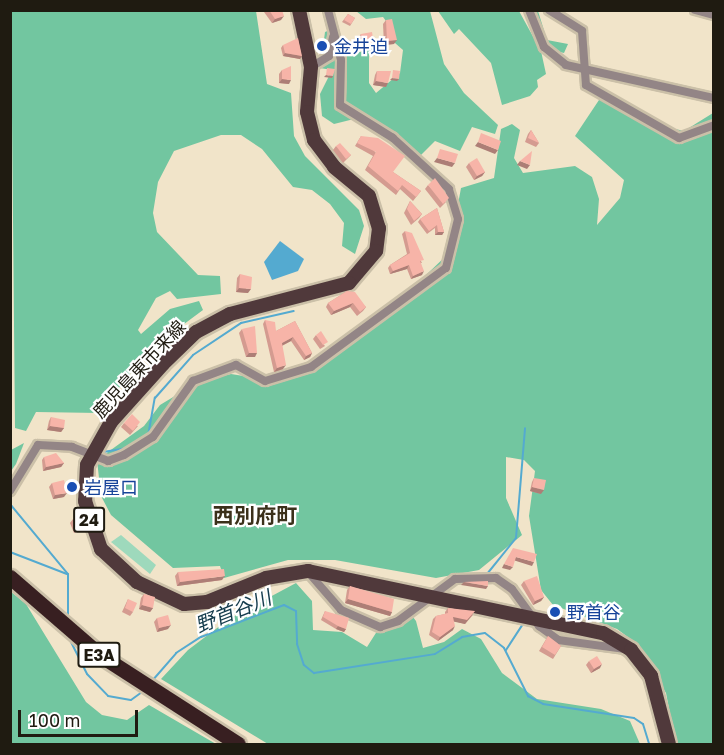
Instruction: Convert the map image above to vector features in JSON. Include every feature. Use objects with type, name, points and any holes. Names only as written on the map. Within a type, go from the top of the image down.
[{"type":"highway","name":"E3A","points":[[10,577],[100,655],[196,721],[238,744]]},
{"type":"main road","name":"鹿児島東市来線","points":[[299,10],[311,68],[308,112],[314,140],[334,167],[369,196],[377,215],[372,261],[338,288],[250,308],[196,332],[121,410],[90,455],[85,501],[97,540],[120,570],[154,591],[200,604],[266,578],[308,571],[431,594],[603,633],[632,650],[651,676],[669,744]]},
{"type":"street","points":[[10,491],[38,445],[72,447],[108,461],[147,443],[193,381],[221,368],[246,366],[265,381],[311,367],[446,268],[457,239],[449,189],[393,138],[340,105],[341,60],[333,37],[328,10]]},
{"type":"street","points":[[529,10],[549,53],[582,68],[714,98]]},
{"type":"street","points":[[549,10],[582,31],[582,68],[586,85],[673,136],[689,138],[714,125]]},
{"type":"street","points":[[695,10],[714,15]]},
{"type":"street","points":[[311,68],[328,56],[333,37]]},
{"type":"street","points":[[308,571],[341,610],[368,626],[390,626],[431,594],[455,579],[496,578],[512,589],[530,615]]},
{"type":"green space","points":[[11,10],[256,11],[267,84],[291,93],[294,136],[305,156],[359,210],[364,226],[355,254],[342,246],[344,223],[330,204],[312,190],[293,187],[262,149],[241,135],[221,135],[174,151],[158,182],[153,213],[157,232],[198,275],[220,276],[221,294],[177,299],[170,291],[156,298],[138,330],[141,334],[170,309],[199,301],[203,310],[149,350],[99,413],[36,412],[26,431],[15,428]]},
{"type":"green space","points":[[356,11],[430,11],[444,64],[464,93],[498,125],[495,134],[472,127],[460,151],[435,141],[418,158],[358,118],[334,124],[322,116],[320,94],[332,70],[320,68],[325,32],[330,30],[343,52],[361,52],[370,38],[381,47],[369,53],[369,83],[376,93],[400,73],[403,50],[395,43],[384,44],[389,25],[383,17],[366,19]]},
{"type":"green space","points":[[438,11],[519,11],[541,51],[546,74],[537,80],[538,87],[530,96],[502,105],[491,63],[459,29],[454,34]]},
{"type":"green space","points":[[527,11],[538,11],[547,40],[568,44],[564,53],[547,49]]},
{"type":"green space","points":[[605,91],[658,125],[684,131],[713,113],[713,744],[676,744],[666,693],[636,643],[617,629],[553,605],[541,590],[529,516],[535,471],[524,460],[506,457],[506,498],[522,535],[479,570],[436,578],[335,560],[288,560],[224,578],[220,566],[173,568],[111,515],[101,496],[97,460],[144,426],[160,405],[198,382],[231,374],[256,378],[296,374],[425,276],[449,253],[461,188],[494,178],[501,129],[512,124],[520,130],[514,158],[523,173],[575,166],[592,177],[599,199],[597,225],[620,198],[624,180],[575,136]]},
{"type":"green space","points":[[24,443],[16,464],[11,471],[11,450]]},
{"type":"green space","points":[[121,535],[156,565],[150,574],[111,542]]},
{"type":"green space","points":[[296,583],[312,601],[313,630],[342,632],[367,647],[381,625],[406,608],[416,621],[423,648],[444,642],[462,629],[481,639],[502,673],[537,699],[601,709],[630,721],[640,744],[268,744],[161,679],[188,650],[229,619]]},
{"type":"green space","points":[[10,591],[26,604],[86,702],[102,715],[127,720],[149,705],[216,744],[11,744]]},
{"type":"water","points":[[280,241],[304,259],[298,271],[272,280],[264,262]]},
{"type":"building","points":[[269,10],[282,10],[284,16],[275,19]]},
{"type":"building","points":[[348,14],[355,18],[351,24],[344,20]]},
{"type":"building","points":[[392,19],[397,40],[387,41],[386,20]]},
{"type":"building","points":[[372,32],[374,44],[363,46],[361,34]]},
{"type":"building","points":[[298,38],[302,56],[285,53],[283,45]]},
{"type":"building","points":[[291,66],[291,80],[282,79],[282,70]]},
{"type":"building","points":[[327,68],[335,69],[333,76],[326,75]]},
{"type":"building","points":[[393,70],[400,71],[399,79],[392,78]]},
{"type":"building","points":[[377,71],[391,71],[388,83],[376,81]]},
{"type":"building","points":[[531,130],[539,143],[528,138]]},
{"type":"building","points":[[481,133],[501,141],[498,150],[478,142]]},
{"type":"building","points":[[361,136],[378,138],[405,156],[393,172],[421,191],[416,197],[402,185],[398,191],[368,166],[376,152],[357,143]]},
{"type":"building","points":[[340,143],[351,155],[346,159],[336,146]]},
{"type":"building","points":[[440,149],[458,154],[455,163],[437,158]]},
{"type":"building","points":[[532,151],[530,165],[520,161]]},
{"type":"building","points":[[477,158],[485,172],[477,176],[469,163]]},
{"type":"building","points":[[435,178],[449,198],[443,204],[428,185]]},
{"type":"building","points":[[410,201],[422,214],[414,221],[407,209]]},
{"type":"building","points":[[437,208],[444,232],[438,232],[437,225],[429,231],[420,219]]},
{"type":"building","points":[[405,231],[412,233],[424,260],[420,261],[424,271],[413,276],[409,265],[393,271],[390,265],[410,253]]},
{"type":"building","points":[[240,274],[252,277],[251,289],[239,288]]},
{"type":"building","points":[[347,291],[355,292],[366,307],[360,312],[353,303],[334,311],[328,303]]},
{"type":"building","points":[[265,320],[275,322],[276,331],[295,321],[312,353],[306,356],[293,337],[282,343],[286,365],[277,368]]},
{"type":"building","points":[[255,326],[257,353],[249,353],[242,329]]},
{"type":"building","points":[[321,331],[328,342],[323,345],[316,335]]},
{"type":"building","points":[[132,414],[140,422],[133,431],[124,423]]},
{"type":"building","points":[[51,417],[65,420],[64,428],[50,426]]},
{"type":"building","points":[[56,453],[64,463],[46,467],[44,457]]},
{"type":"building","points":[[534,478],[546,480],[544,490],[532,487]]},
{"type":"building","points":[[64,480],[67,493],[55,495],[52,483]]},
{"type":"building","points":[[81,516],[85,525],[77,529],[73,519]]},
{"type":"building","points":[[513,548],[537,554],[534,562],[516,557],[513,567],[504,564]]},
{"type":"building","points":[[224,569],[225,576],[180,582],[178,572]]},
{"type":"building","points":[[537,576],[544,597],[535,601],[524,581]]},
{"type":"building","points":[[488,581],[488,586],[464,582]]},
{"type":"building","points":[[350,586],[394,599],[392,612],[348,599]]},
{"type":"building","points":[[144,594],[155,597],[153,608],[142,605]]},
{"type":"building","points":[[128,599],[137,603],[133,612],[125,608]]},
{"type":"building","points":[[448,608],[475,611],[467,620],[453,617],[455,626],[440,637],[432,632],[436,616],[448,613]]},
{"type":"building","points":[[325,611],[349,618],[346,629],[323,617]]},
{"type":"building","points":[[168,615],[171,625],[159,628],[157,618]]},
{"type":"building","points":[[548,636],[561,646],[555,655],[542,647]]},
{"type":"building","points":[[597,656],[602,664],[594,669],[589,661]]},
{"type":"waterway","points":[[148,436],[155,398],[193,355],[241,323],[294,311]]},
{"type":"waterway","points":[[487,574],[516,538],[525,428]]},
{"type":"waterway","points":[[103,452],[128,448]]},
{"type":"waterway","name":"野首谷川","points":[[10,504],[68,574],[68,618]]},
{"type":"waterway","points":[[10,552],[67,574]]},
{"type":"waterway","name":"野首谷川","points":[[152,681],[176,653],[201,637],[284,605],[296,611],[297,644],[304,665],[314,673],[435,654],[462,637],[485,633],[504,648],[528,696],[543,704],[634,718],[643,724],[649,744]]},
{"type":"waterway","points":[[506,650],[522,625]]},
{"type":"waterway","name":"野首谷川","points":[[68,636],[87,674],[108,696],[131,700],[145,690]]},
{"type":"place","name":"金井迫","points":[[322,46]]},
{"type":"place","name":"岩屋口","points":[[72,487]]},
{"type":"place","name":"野首谷","points":[[555,612]]},
{"type":"district","name":"西別府町","points":[[255,515]]}]
